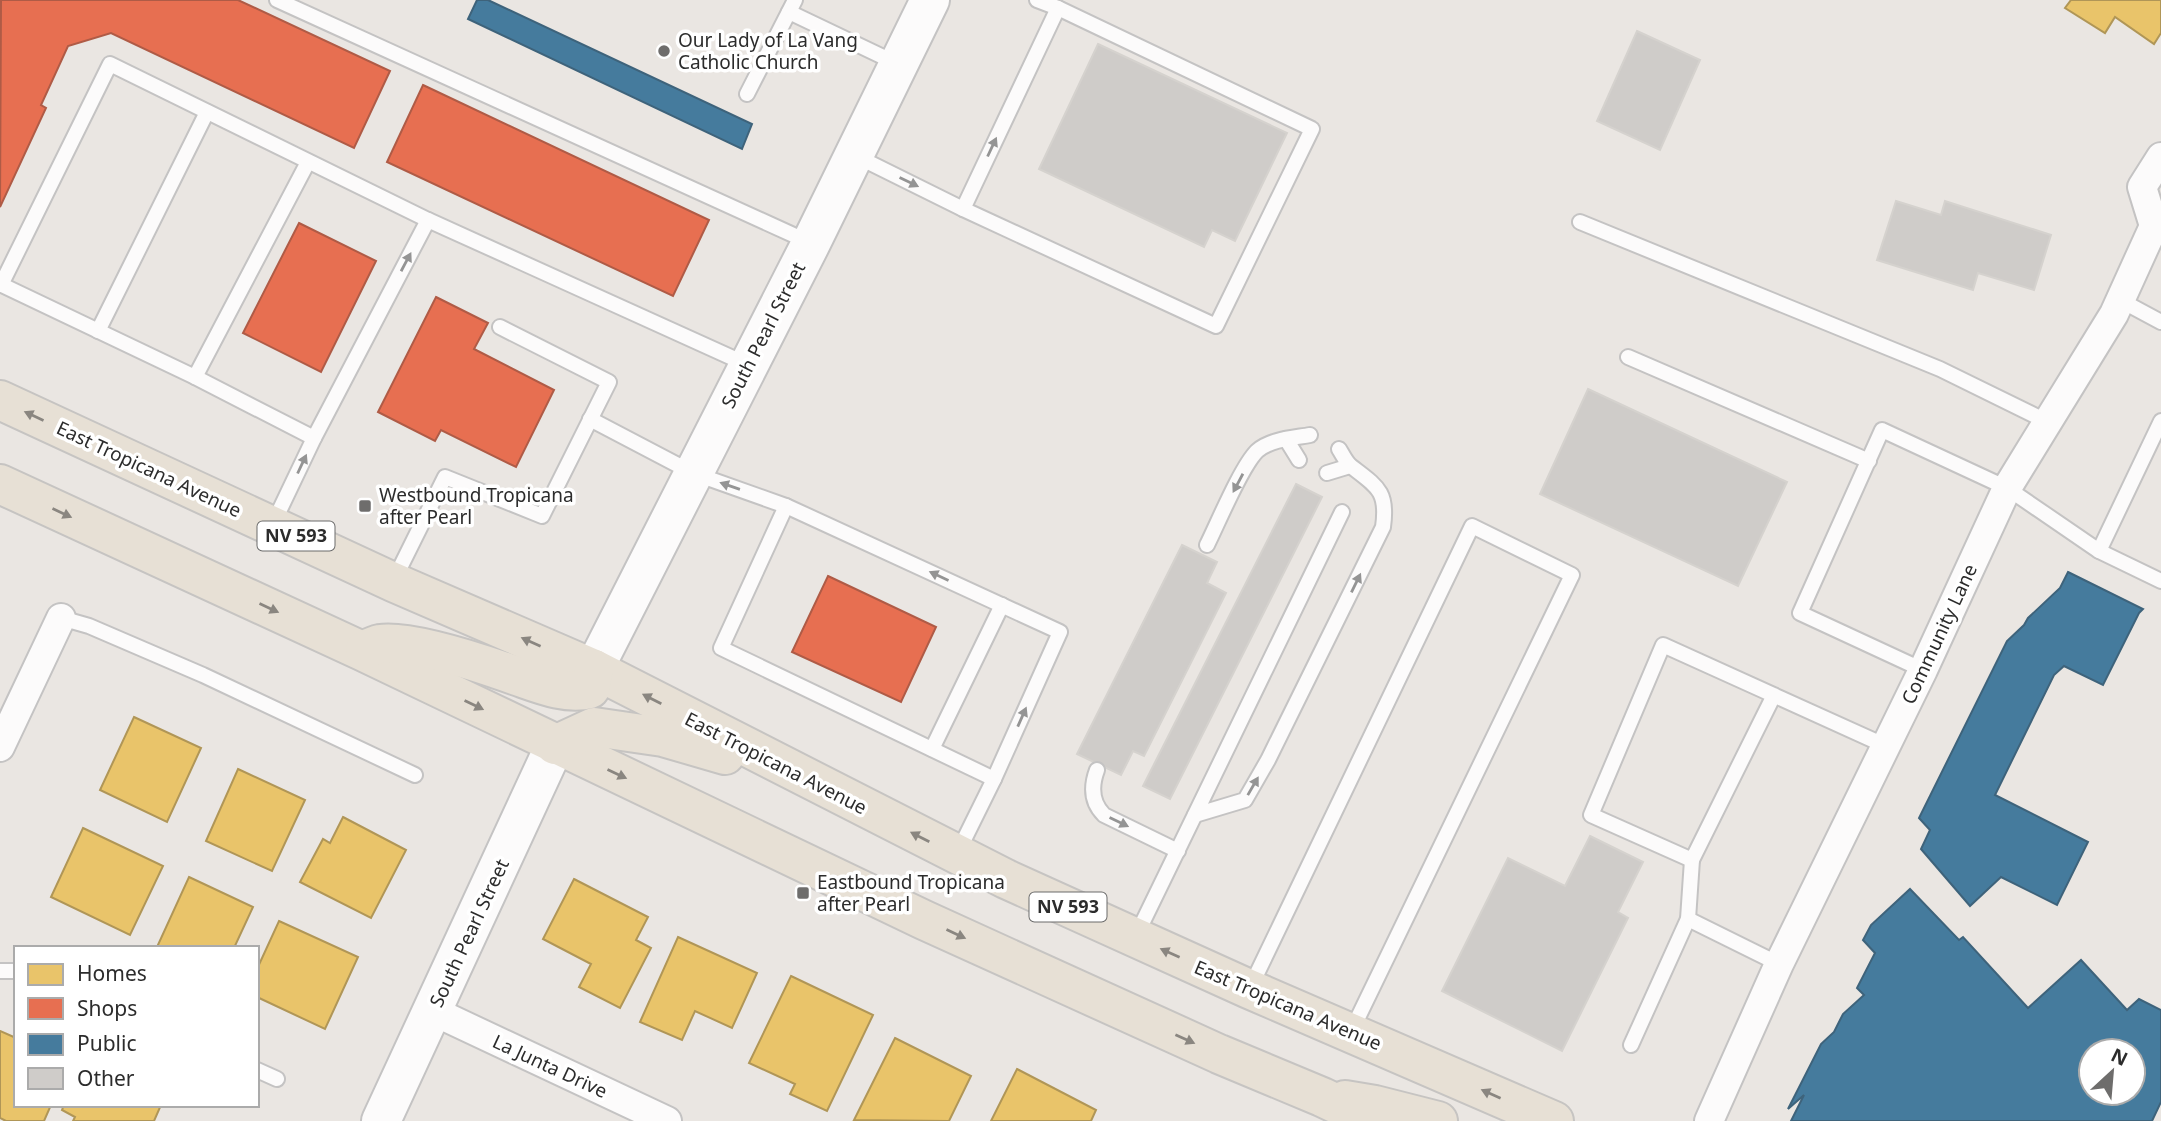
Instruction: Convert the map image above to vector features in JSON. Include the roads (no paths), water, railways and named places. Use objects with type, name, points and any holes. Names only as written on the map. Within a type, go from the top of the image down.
[{"type":"main road","name":"East Tropicana Avenue","points":[[0,400],[393,582],[594,669],[956,856],[1249,989],[1554,1121]]},
{"type":"main road","points":[[0,484],[362,651],[962,937],[1372,1121]]},
{"type":"main road","points":[[362,651],[380,644],[418,647],[538,684],[578,692],[590,689],[594,669]]},
{"type":"main road","points":[[555,745],[594,727],[625,730],[663,737],[808,779]]},
{"type":"main road","points":[[1322,1097],[1375,1105],[1438,1121]]},
{"type":"street","name":"South Pearl Street","points":[[594,669],[747,364],[811,243],[930,0]]},
{"type":"street","name":"Community Lane","points":[[1709,1121],[1779,964],[1923,670],[2007,488],[2120,300],[2154,226],[2142,187],[2161,157]]},
{"type":"street","points":[[0,747],[61,618]]},
{"type":"street","name":"South Pearl Street","points":[[381,1121],[555,745]]},
{"type":"street","name":"La Junta Drive","points":[[433,1011],[667,1121]]},
{"type":"lane","points":[[277,0],[811,243]]},
{"type":"lane","points":[[854,155],[963,209],[1216,326],[1312,129],[1037,0]]},
{"type":"lane","points":[[747,94],[792,6],[899,64]]},
{"type":"lane","points":[[963,209],[1058,8]]},
{"type":"lane","points":[[314,438],[195,377],[0,285],[110,64],[428,220],[747,364]]},
{"type":"lane","points":[[98,331],[207,112]]},
{"type":"lane","points":[[195,377],[308,162]]},
{"type":"lane","points":[[272,525],[314,438],[428,220]]},
{"type":"lane","points":[[1580,222],[1940,369],[2048,422]]},
{"type":"lane","points":[[2120,300],[2161,322]]},
{"type":"lane","points":[[393,582],[445,477],[542,516],[609,382],[500,327]]},
{"type":"lane","points":[[1628,357],[1868,461]]},
{"type":"lane","points":[[590,419],[693,473],[786,506],[1060,632],[956,856]]},
{"type":"lane","points":[[2099,551],[2161,421]]},
{"type":"lane","points":[[1923,670],[1800,612],[1882,430],[2007,488],[2099,551],[2161,581]]},
{"type":"lane","points":[[1207,545],[1239,480],[1257,452],[1272,443],[1310,435]]},
{"type":"lane","points":[[1286,439],[1299,460]]},
{"type":"lane","points":[[1195,815],[1245,800],[1268,760],[1383,527],[1386,507],[1382,497],[1364,474],[1350,466],[1339,449]]},
{"type":"lane","points":[[1327,473],[1350,466]]},
{"type":"lane","points":[[786,506],[722,648],[994,779]]},
{"type":"lane","points":[[1135,937],[1342,512]]},
{"type":"lane","points":[[1249,989],[1472,526],[1572,575],[1351,1032]]},
{"type":"lane","points":[[932,749],[1002,605]]},
{"type":"lane","points":[[61,618],[89,626],[203,675],[415,775]]},
{"type":"lane","points":[[1692,860],[1591,815],[1664,645],[1886,746]]},
{"type":"lane","points":[[1631,1045],[1688,919],[1692,860],[1774,695]]},
{"type":"lane","points":[[1097,770],[1092,784],[1098,808],[1104,815],[1178,851]]},
{"type":"lane","points":[[1688,919],[1779,964]]},
{"type":"lane","points":[[259,1071],[277,1079]]},
{"type":"place","name":"Our Lady of La Vang Catholic Church","points":[[664,51]]},
{"type":"place","name":"Westbound Tropicana after Pearl","points":[[365,506]]},
{"type":"place","name":"Eastbound Tropicana after Pearl","points":[[803,893]]}]
